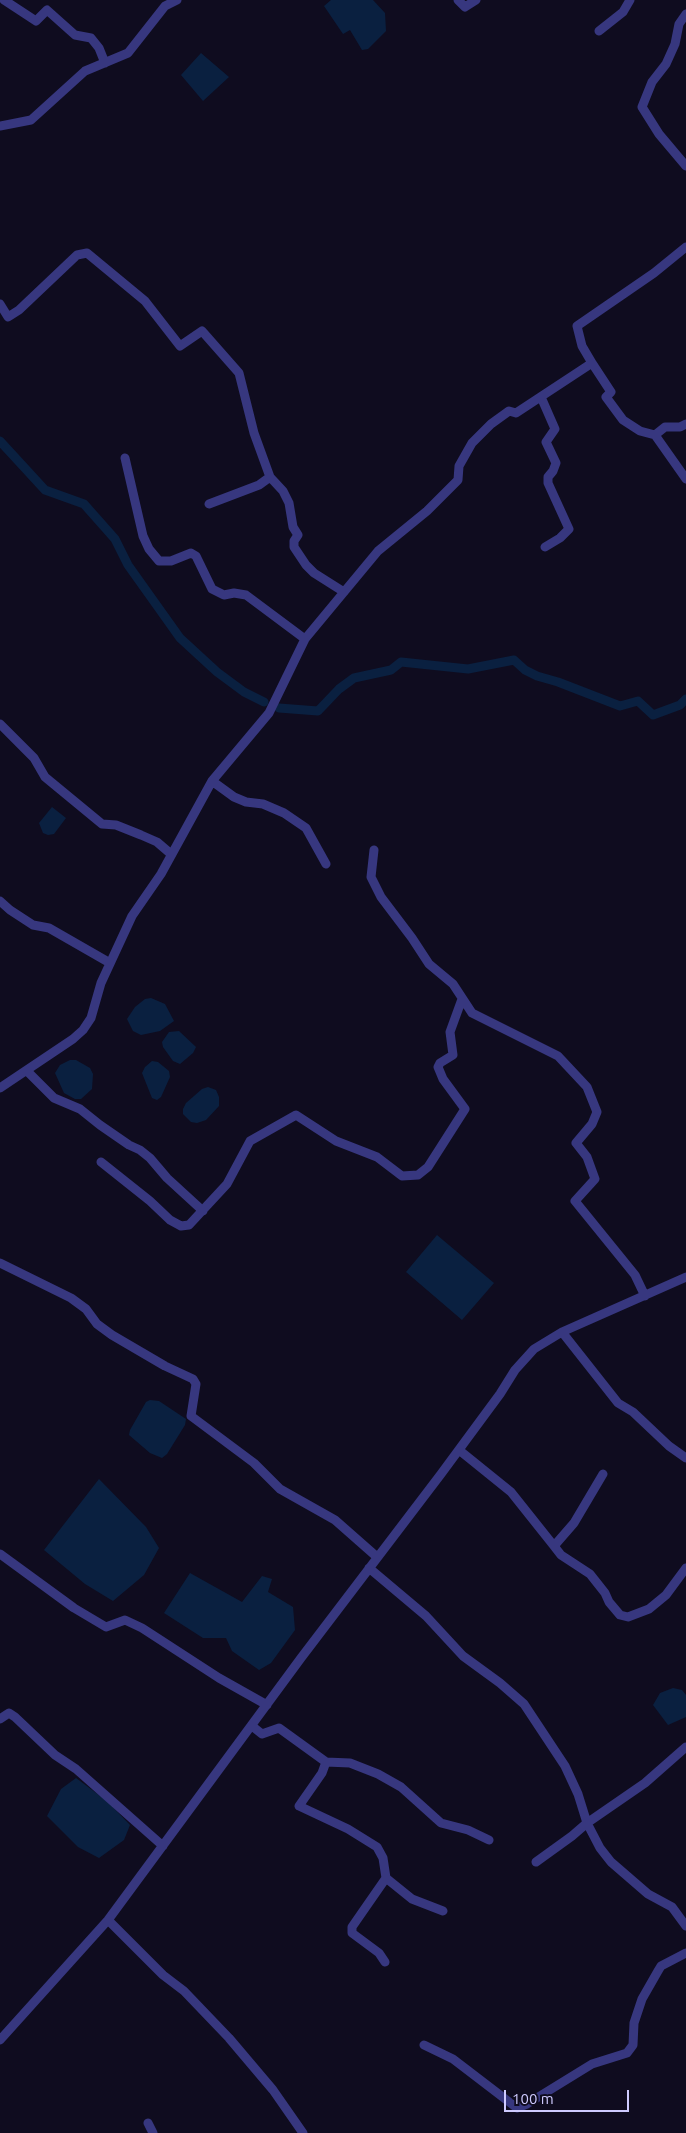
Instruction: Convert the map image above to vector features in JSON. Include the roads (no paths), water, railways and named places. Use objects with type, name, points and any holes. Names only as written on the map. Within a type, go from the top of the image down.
[{"type":"street","points":[[4,0],[36,21],[47,10],[75,35],[91,38],[99,48],[105,62]]},
{"type":"street","points":[[0,126],[31,120],[85,71],[128,53],[165,6],[178,0]]},
{"type":"street","points":[[458,0],[465,7],[476,0]]},
{"type":"street","points":[[599,31],[623,12],[630,0]]},
{"type":"street","points":[[686,14],[680,24],[666,64],[652,82],[642,107],[659,134],[686,166]]},
{"type":"street","points":[[686,247],[654,273],[577,326],[582,346],[611,392],[606,397],[623,420],[640,431],[655,436],[686,479]]},
{"type":"street","points":[[0,304],[8,317],[19,310],[77,254],[87,253],[145,301],[180,346],[202,331],[239,373],[252,426],[270,477],[283,491],[288,503],[293,526],[298,535],[294,541],[294,547],[314,573],[344,592]]},
{"type":"street","points":[[0,1088],[28,1071],[83,1030],[91,1018],[101,983],[132,916],[161,874],[212,781],[269,713],[305,639],[378,551],[428,511],[458,480],[459,466],[472,443],[491,424],[509,411],[516,413],[592,363]]},
{"type":"street","points":[[541,397],[555,429],[546,442],[556,463],[548,477],[548,483],[570,529],[545,547]]},
{"type":"street","points":[[655,436],[665,427],[680,427],[686,424]]},
{"type":"street","points":[[124,458],[143,536],[149,549],[159,561],[170,561],[191,553],[196,556],[212,589],[224,595],[234,593],[246,595],[305,639]]},
{"type":"street","points":[[209,504],[259,485],[270,477]]},
{"type":"street","points":[[0,724],[34,758],[45,777],[102,824],[116,825],[141,835],[157,842],[171,854]]},
{"type":"street","points":[[212,781],[234,796],[246,802],[263,804],[284,813],[306,828],[326,864]]},
{"type":"street","points":[[374,850],[371,877],[381,897],[429,964],[453,984],[472,1013],[558,1056],[587,1086],[597,1112],[592,1124],[576,1143],[588,1157],[595,1177],[575,1201],[635,1275],[645,1296]]},
{"type":"street","points":[[0,901],[33,925],[49,928],[110,963]]},
{"type":"street","points":[[101,1162],[150,1201],[170,1220],[181,1226],[189,1225],[227,1184],[250,1141],[296,1115],[336,1141],[377,1157],[402,1176],[411,1177],[423,1172],[465,1109],[442,1079],[438,1067],[440,1063],[453,1056],[450,1032],[462,998]]},
{"type":"street","points":[[28,1071],[54,1098],[80,1109],[100,1125],[150,1158],[167,1178],[203,1211]]},
{"type":"street","points":[[0,1263],[72,1298],[86,1309],[97,1324],[112,1335],[165,1366],[193,1379],[196,1384],[191,1416],[254,1463],[280,1489],[336,1520],[377,1557]]},
{"type":"street","points":[[0,2040],[108,1920],[377,1557],[459,1450],[515,1370],[534,1349],[562,1332],[686,1278]]},
{"type":"street","points":[[562,1332],[618,1403],[633,1412],[669,1446],[686,1458]]},
{"type":"street","points":[[459,1450],[511,1492],[562,1555],[590,1574],[620,1615],[628,1618],[649,1609],[666,1595],[686,1568]]},
{"type":"street","points":[[554,1546],[574,1523],[604,1474]]},
{"type":"street","points":[[0,1554],[74,1608],[106,1627],[125,1620],[142,1628],[219,1678],[267,1705]]},
{"type":"street","points":[[369,1568],[426,1616],[463,1656],[500,1683],[524,1704],[565,1766],[578,1794],[587,1823],[600,1848],[611,1862],[648,1894],[672,1906],[686,1926]]},
{"type":"street","points":[[0,1719],[9,1713],[15,1717],[55,1754],[76,1769],[163,1846]]},
{"type":"street","points":[[252,1726],[262,1734],[279,1728],[326,1762],[350,1763],[378,1774],[401,1787],[441,1823],[468,1830],[489,1840]]},
{"type":"street","points":[[536,1862],[587,1823],[645,1783],[686,1747]]},
{"type":"street","points":[[326,1762],[322,1773],[299,1806],[348,1829],[377,1847],[383,1858],[386,1878],[412,1899],[443,1911]]},
{"type":"street","points":[[385,1962],[379,1953],[352,1933],[352,1927],[386,1878]]},
{"type":"street","points":[[108,1920],[163,1975],[184,1991],[229,2038],[273,2090],[303,2133]]},
{"type":"street","points":[[424,2045],[453,2059],[517,2108],[527,2104],[592,2064],[627,2053],[633,2045],[634,2022],[642,1999],[658,1971],[661,1966],[686,1952]]},
{"type":"street","points":[[148,2123],[152,2133]]},
{"type":"water","points":[[331,0],[373,0],[385,13],[386,31],[368,49],[362,50],[350,30],[343,34],[324,6]]},
{"type":"water","points":[[201,53],[229,77],[203,101],[181,75]]},
{"type":"water","points":[[52,807],[66,818],[54,834],[48,835],[43,833],[39,823]]},
{"type":"water","points":[[151,998],[165,1004],[174,1021],[160,1031],[141,1035],[133,1031],[127,1019],[135,1007],[145,999]]},
{"type":"water","points":[[179,1031],[196,1047],[193,1053],[180,1064],[173,1061],[163,1047],[162,1042],[169,1032]]},
{"type":"water","points":[[70,1060],[76,1060],[90,1068],[93,1074],[92,1089],[81,1099],[75,1099],[64,1093],[55,1073],[60,1065]]},
{"type":"water","points":[[152,1061],[158,1062],[169,1071],[170,1077],[161,1097],[157,1100],[152,1098],[142,1073],[145,1067]]},
{"type":"water","points":[[208,1087],[216,1090],[219,1097],[219,1106],[206,1120],[197,1123],[191,1122],[183,1114],[183,1109],[186,1103],[202,1089]]},
{"type":"water","points":[[437,1235],[494,1283],[462,1320],[406,1272]]},
{"type":"water","points":[[150,1400],[159,1401],[186,1419],[185,1425],[167,1454],[162,1458],[150,1453],[129,1435],[146,1402]]},
{"type":"water","points":[[99,1479],[146,1527],[159,1548],[144,1575],[113,1601],[85,1584],[44,1550]]},
{"type":"water","points":[[190,1573],[242,1602],[262,1576],[272,1579],[268,1592],[293,1607],[295,1630],[271,1663],[259,1670],[232,1651],[226,1638],[203,1638],[164,1613]]},
{"type":"water","points":[[673,1688],[682,1690],[686,1695],[686,1717],[668,1725],[653,1705],[660,1693]]},
{"type":"water","points":[[76,1778],[107,1801],[130,1825],[124,1840],[99,1858],[78,1847],[47,1816],[61,1789]]},
{"type":"waterway","points":[[0,441],[45,490],[84,504],[115,539],[128,565],[180,638],[217,672],[244,692],[264,702]]},
{"type":"waterway","points":[[279,708],[318,711],[339,689],[354,678],[391,670],[401,662],[468,669],[514,660],[525,670],[537,676],[620,706],[638,701],[653,715],[680,705],[686,699]]}]
